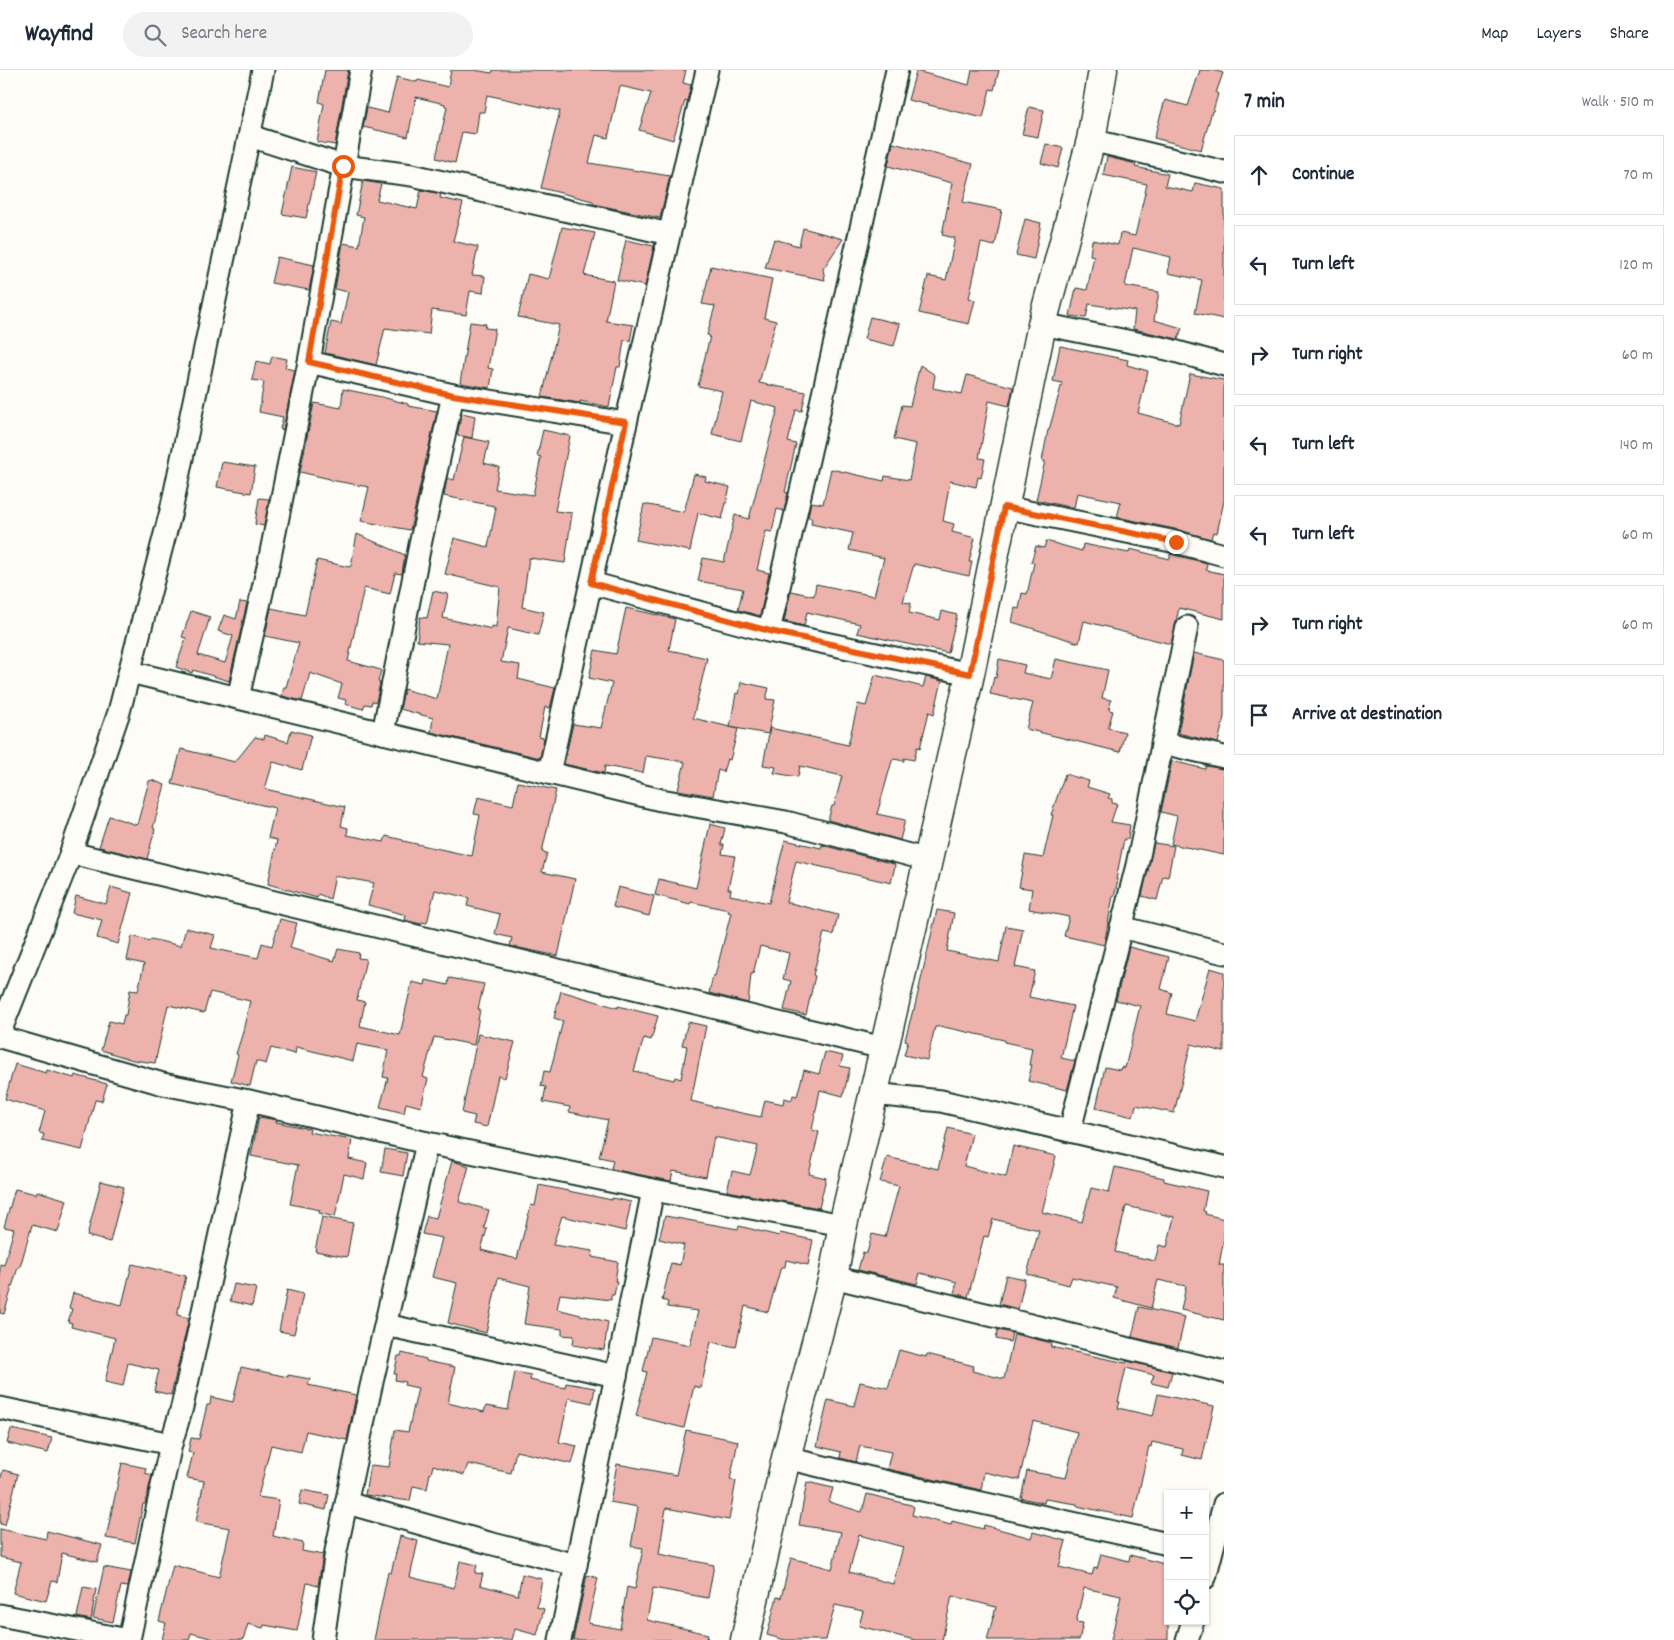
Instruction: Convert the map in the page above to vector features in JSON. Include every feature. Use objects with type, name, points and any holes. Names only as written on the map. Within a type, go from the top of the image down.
[{"type":"street","points":[[0,1032],[71,853],[119,712],[130,672],[171,511],[263,70]]},
{"type":"street","points":[[238,698],[269,562],[309,362],[361,70]]},
{"type":"street","points":[[549,773],[626,422],[707,70]]},
{"type":"street","points":[[770,631],[897,70]]},
{"type":"street","points":[[745,1640],[786,1458],[833,1277],[843,1224],[970,674],[1042,324],[1091,140],[1103,70]]},
{"type":"street","points":[[250,136],[343,166],[412,175],[669,234]]},
{"type":"street","points":[[1091,140],[1224,172]]},
{"type":"street","points":[[1042,324],[1167,349],[1224,365]]},
{"type":"street","points":[[309,362],[453,395],[626,422]]},
{"type":"street","points":[[383,733],[420,545],[453,395]]},
{"type":"street","points":[[1004,507],[1176,542],[1224,555]]},
{"type":"street","points":[[591,583],[770,631],[970,674]]},
{"type":"street","points":[[1070,1130],[1137,865],[1187,627]]},
{"type":"street","points":[[130,672],[662,800],[786,822],[928,860]]},
{"type":"street","points":[[1162,743],[1224,757]]},
{"type":"street","points":[[71,853],[883,1048]]},
{"type":"street","points":[[1121,927],[1224,953]]},
{"type":"street","points":[[0,1037],[163,1084],[249,1101],[427,1143],[652,1190],[843,1224]]},
{"type":"street","points":[[873,1094],[941,1101],[1224,1167]]},
{"type":"street","points":[[0,1615],[128,1640],[171,1444],[182,1407],[249,1101]]},
{"type":"street","points":[[323,1640],[336,1551],[427,1143]]},
{"type":"street","points":[[560,1640],[616,1376],[652,1190]]},
{"type":"street","points":[[833,1277],[1224,1372]]},
{"type":"street","points":[[386,1325],[616,1376]]},
{"type":"street","points":[[0,1408],[171,1444]]},
{"type":"street","points":[[786,1458],[1164,1543]]},
{"type":"street","points":[[347,1503],[489,1543],[576,1564]]},
{"type":"street","points":[[1209,1549],[1224,1504]]},
{"type":"street","points":[[1187,1640],[1192,1625]]},
{"type":"building","points":[[325,70],[348,70],[335,145],[317,142],[324,104],[319,102]]},
{"type":"building","points":[[451,70],[474,70],[492,73],[493,70],[686,70],[683,83],[691,85],[673,140],[639,130],[651,93],[620,86],[608,138],[596,135],[589,163],[670,176],[660,218],[593,204],[593,201],[541,188],[560,111],[487,95],[484,112],[479,112],[476,134],[462,132],[455,163],[436,158],[447,107],[445,104],[416,97],[408,137],[363,127],[367,108],[388,113],[397,77],[448,87]]},
{"type":"building","points":[[972,70],[999,70],[994,90],[990,89],[983,118],[908,100],[916,71],[969,85]]},
{"type":"building","points":[[1200,70],[1213,70],[1223,73],[1201,150],[1154,138],[1165,100],[1188,106]]},
{"type":"building","points":[[1029,107],[1044,110],[1038,137],[1022,134]]},
{"type":"building","points":[[893,143],[973,164],[963,202],[1002,210],[995,246],[981,243],[969,298],[975,300],[969,324],[919,313],[928,276],[946,280],[955,238],[942,235],[952,183],[888,166]]},
{"type":"building","points":[[1046,144],[1063,148],[1058,168],[1041,163]]},
{"type":"building","points":[[1107,157],[1136,164],[1135,167],[1168,174],[1165,186],[1193,192],[1195,183],[1224,189],[1224,319],[1195,313],[1202,280],[1168,273],[1171,257],[1133,248],[1125,286],[1159,292],[1154,320],[1182,328],[1178,339],[1133,329],[1135,311],[1089,304],[1086,318],[1070,316],[1076,288],[1087,290],[1094,256],[1090,255],[1092,240],[1118,245],[1120,233],[1135,236],[1147,184],[1103,175]]},
{"type":"building","points":[[292,167],[316,172],[306,218],[282,214]]},
{"type":"building","points":[[363,181],[381,184],[377,200],[417,209],[421,190],[441,194],[440,198],[463,203],[453,241],[478,247],[472,275],[485,276],[483,293],[470,291],[466,315],[432,310],[429,334],[385,328],[376,365],[325,353],[331,322],[341,324],[348,292],[335,289],[343,243],[359,246],[364,217],[356,215]]},
{"type":"building","points":[[1025,219],[1041,223],[1034,259],[1016,255]]},
{"type":"building","points":[[562,227],[595,233],[584,275],[614,281],[606,321],[633,325],[630,341],[624,340],[620,367],[617,367],[609,407],[580,401],[580,403],[542,397],[559,325],[518,317],[528,274],[549,279]]},
{"type":"building","points":[[803,228],[843,239],[823,269],[825,280],[765,268],[774,239],[799,246]]},
{"type":"building","points":[[626,240],[654,246],[645,286],[617,280]]},
{"type":"building","points":[[277,257],[314,265],[309,290],[271,283]]},
{"type":"building","points":[[711,266],[772,279],[764,318],[776,321],[759,383],[806,392],[802,411],[796,410],[788,442],[796,444],[785,492],[788,493],[784,511],[777,509],[772,532],[766,531],[757,570],[769,573],[760,616],[738,610],[743,589],[698,581],[703,558],[724,562],[735,515],[749,519],[778,408],[751,401],[741,441],[712,434],[722,391],[698,386],[710,336],[707,335],[715,306],[702,304]]},
{"type":"building","points":[[870,317],[900,324],[894,346],[864,339]]},
{"type":"building","points":[[470,322],[486,324],[485,328],[495,329],[488,368],[493,369],[490,388],[460,383]]},
{"type":"building","points":[[1060,346],[1128,360],[1127,365],[1148,371],[1138,413],[1179,424],[1190,374],[1224,380],[1224,501],[1217,533],[1213,532],[1211,539],[1117,517],[1121,502],[1077,493],[1074,508],[1036,500],[1045,461],[1042,461],[1048,430],[1062,383],[1053,381]]},
{"type":"building","points":[[272,356],[287,359],[285,368],[295,370],[283,430],[280,429],[283,417],[259,412],[264,382],[252,380],[256,361],[270,364]]},
{"type":"building","points":[[920,365],[935,375],[933,388],[962,394],[967,375],[1013,387],[1009,406],[989,401],[979,458],[985,459],[981,478],[978,477],[976,487],[950,481],[943,521],[954,524],[952,532],[975,538],[969,562],[972,562],[969,576],[914,564],[903,602],[911,603],[909,613],[940,620],[942,611],[957,615],[948,653],[857,633],[860,624],[807,612],[804,626],[784,621],[791,591],[814,596],[816,584],[874,596],[884,558],[849,550],[853,533],[811,524],[812,519],[808,516],[811,502],[823,504],[831,469],[884,481],[885,476],[909,480],[916,444],[894,439],[902,405],[910,406]]},
{"type":"building","points":[[343,389],[382,397],[408,404],[408,406],[437,411],[410,530],[361,521],[369,487],[300,472],[314,403],[341,408]]},
{"type":"building","points":[[462,413],[475,416],[472,438],[457,435]]},
{"type":"building","points":[[543,430],[570,436],[555,511],[572,513],[565,563],[529,558],[522,607],[544,612],[538,635],[508,628],[501,662],[520,665],[518,679],[555,688],[550,708],[545,707],[539,737],[544,738],[540,758],[431,732],[433,718],[400,709],[404,689],[437,699],[448,644],[417,641],[420,617],[427,618],[433,591],[448,594],[443,618],[492,629],[492,626],[496,627],[500,587],[445,574],[454,538],[488,547],[496,508],[444,496],[447,478],[454,480],[464,437],[489,442],[484,463],[499,467],[495,489],[533,495],[541,457],[537,456]]},
{"type":"building","points":[[222,462],[255,467],[251,493],[217,487]]},
{"type":"building","points":[[694,474],[706,477],[705,481],[730,487],[722,519],[698,513],[690,551],[636,540],[644,504],[684,512]]},
{"type":"building","points":[[259,498],[269,499],[264,526],[255,524]]},
{"type":"building","points":[[357,534],[405,555],[402,574],[395,573],[390,594],[364,588],[348,661],[381,670],[376,702],[372,701],[371,705],[365,704],[363,709],[345,704],[346,700],[338,698],[342,684],[310,673],[302,701],[282,696],[299,643],[265,636],[271,608],[305,615],[317,560],[351,566]]},
{"type":"building","points":[[1046,541],[1082,551],[1083,544],[1129,553],[1130,549],[1170,559],[1170,554],[1207,563],[1206,570],[1224,574],[1224,619],[1179,608],[1171,644],[1084,621],[1079,643],[1012,622],[1015,608],[1019,609],[1022,593],[1027,594],[1034,563],[1031,562],[1036,546],[1044,548]]},
{"type":"building","points":[[240,602],[247,603],[229,681],[193,670],[192,673],[176,667],[186,638],[182,637],[191,611],[210,617],[198,655],[225,663],[233,636],[218,631],[224,615],[236,619]]},
{"type":"building","points":[[626,608],[675,619],[669,650],[707,658],[693,718],[738,729],[730,760],[727,759],[723,772],[718,770],[713,796],[678,790],[685,762],[646,756],[643,773],[605,766],[604,773],[564,764],[573,724],[601,728],[612,683],[589,678],[595,650],[616,654]]},
{"type":"building","points":[[1194,653],[1224,660],[1224,717],[1218,743],[1178,733]]},
{"type":"building","points":[[999,659],[1025,665],[1023,673],[1051,679],[1056,659],[1108,670],[1102,698],[1111,700],[1109,710],[1113,711],[1108,728],[1125,732],[1120,752],[1026,729],[1033,703],[990,694],[994,677],[996,678]]},
{"type":"building","points":[[875,675],[923,687],[926,677],[942,681],[934,714],[929,712],[920,748],[917,747],[914,760],[904,758],[904,761],[894,759],[892,761],[877,814],[905,820],[900,840],[828,820],[842,776],[800,766],[798,777],[774,773],[776,767],[763,765],[770,728],[848,745],[858,704],[866,706]]},
{"type":"building","points":[[741,682],[769,688],[766,699],[775,700],[768,734],[730,727],[736,693],[739,694]]},
{"type":"building","points":[[291,730],[311,735],[302,770],[273,762],[265,789],[345,807],[341,826],[348,828],[347,835],[384,842],[386,836],[472,856],[480,815],[474,814],[478,797],[513,805],[518,782],[556,790],[542,852],[547,853],[542,872],[575,879],[558,956],[510,946],[512,938],[495,934],[500,914],[467,906],[469,898],[435,890],[427,923],[422,922],[421,924],[405,920],[406,915],[368,905],[374,883],[335,876],[330,899],[318,894],[317,898],[268,884],[277,840],[268,838],[275,808],[172,784],[181,749],[235,762],[255,737],[264,739],[265,735],[288,742]]},
{"type":"building","points":[[1172,761],[1205,769],[1206,766],[1224,769],[1224,855],[1171,844],[1177,816],[1161,812]]},
{"type":"building","points":[[1065,774],[1089,781],[1087,787],[1110,794],[1108,798],[1112,799],[1112,803],[1117,804],[1111,822],[1130,825],[1128,839],[1124,839],[1116,880],[1118,880],[1113,896],[1104,945],[1064,936],[1069,917],[1029,909],[1032,889],[1019,887],[1025,855],[1043,858],[1053,815],[1051,815]]},
{"type":"building","points":[[152,780],[165,785],[147,859],[99,847],[109,816],[137,825],[149,781]]},
{"type":"building","points":[[710,824],[725,828],[721,845],[724,845],[722,854],[735,856],[728,889],[731,889],[730,895],[769,903],[785,840],[821,848],[822,845],[894,864],[891,883],[796,861],[786,902],[838,915],[833,935],[824,933],[813,975],[815,976],[806,1015],[784,1010],[791,981],[783,979],[789,953],[760,946],[753,974],[751,974],[748,1003],[709,993],[731,913],[728,912],[729,910],[691,902],[690,904],[655,895],[659,879],[696,888]]},
{"type":"building","points":[[1154,843],[1174,846],[1168,877],[1163,876],[1157,900],[1142,896]]},
{"type":"building","points":[[111,887],[132,893],[118,944],[97,938],[102,920],[72,913],[76,896],[106,904]]},
{"type":"building","points":[[618,887],[654,896],[649,916],[613,907]]},
{"type":"building","points":[[937,910],[954,913],[947,951],[999,962],[1006,926],[1023,929],[1015,967],[1035,971],[1029,997],[1073,1006],[1061,1058],[1075,1061],[1067,1090],[1028,1081],[1032,1065],[1029,1065],[1032,1048],[939,1026],[935,1027],[927,1060],[904,1055],[908,1041],[905,1040],[914,1010]]},
{"type":"building","points":[[280,919],[297,923],[290,948],[334,961],[338,949],[359,953],[358,958],[366,959],[357,1000],[365,1002],[360,1026],[400,1035],[412,982],[425,985],[426,980],[448,985],[449,978],[484,984],[478,1009],[480,1009],[474,1045],[434,1037],[423,1077],[428,1079],[421,1107],[406,1103],[404,1113],[380,1107],[388,1078],[383,1077],[388,1050],[357,1044],[353,1061],[296,1047],[295,1054],[271,1048],[266,1064],[256,1061],[250,1086],[231,1081],[250,1001],[210,992],[204,1013],[168,1005],[155,1063],[133,1060],[101,1050],[109,1021],[122,1024],[124,1015],[126,1015],[130,990],[138,991],[144,964],[127,960],[132,936],[181,946],[186,928],[215,935],[211,948],[258,958],[262,943],[272,946]]},
{"type":"building","points":[[1129,947],[1169,957],[1161,989],[1172,993],[1167,1014],[1195,1021],[1210,968],[1224,972],[1224,1052],[1191,1044],[1174,1113],[1136,1105],[1133,1117],[1096,1108],[1105,1067],[1120,1070],[1121,1067],[1125,1068],[1140,1006],[1116,1000]]},
{"type":"building","points":[[561,991],[618,1008],[618,1006],[658,1016],[651,1040],[644,1038],[634,1071],[674,1080],[675,1077],[681,1079],[687,1046],[682,1045],[688,1022],[706,1026],[691,1101],[727,1110],[761,1117],[765,1100],[783,1104],[784,1098],[792,1100],[793,1095],[797,1096],[804,1070],[819,1074],[825,1052],[843,1056],[840,1066],[850,1068],[843,1096],[820,1090],[812,1130],[819,1132],[809,1174],[826,1178],[819,1208],[727,1191],[732,1171],[750,1175],[758,1146],[714,1137],[706,1177],[673,1171],[671,1181],[611,1169],[613,1160],[599,1157],[608,1120],[569,1112],[570,1107],[543,1102],[546,1087],[541,1086],[544,1071],[550,1072],[563,1021],[554,1018]]},
{"type":"building","points":[[478,1034],[515,1042],[505,1078],[498,1076],[487,1127],[473,1124],[475,1116],[462,1113]]},
{"type":"building","points":[[15,1064],[46,1073],[47,1070],[74,1078],[75,1075],[107,1084],[102,1101],[95,1100],[82,1150],[42,1141],[44,1134],[39,1133],[45,1111],[5,1099]]},
{"type":"building","points":[[259,1117],[310,1129],[309,1132],[352,1140],[349,1159],[367,1163],[364,1179],[344,1174],[335,1217],[319,1213],[320,1210],[290,1204],[298,1165],[251,1156]]},
{"type":"building","points":[[948,1128],[972,1134],[964,1166],[1006,1177],[1013,1146],[1056,1156],[1042,1212],[1082,1222],[1091,1188],[1109,1192],[1115,1167],[1164,1178],[1164,1181],[1207,1191],[1203,1211],[1206,1212],[1205,1214],[1224,1219],[1224,1238],[1219,1265],[1224,1265],[1224,1320],[1181,1310],[1186,1286],[1158,1280],[1151,1308],[1114,1298],[1117,1287],[1072,1277],[1069,1285],[1027,1274],[1039,1230],[993,1219],[988,1237],[984,1236],[968,1297],[954,1293],[957,1282],[920,1273],[917,1284],[858,1270],[863,1252],[867,1253],[872,1234],[885,1237],[899,1186],[880,1182],[887,1157],[938,1169]],"holes":[[[1126,1206],[1174,1217],[1167,1247],[1159,1245],[1155,1261],[1115,1252]]]},
{"type":"building","points":[[385,1149],[407,1153],[403,1176],[381,1172]]},
{"type":"building","points":[[452,1161],[469,1166],[459,1202],[489,1210],[484,1228],[487,1229],[481,1250],[517,1259],[531,1205],[535,1206],[539,1185],[631,1202],[625,1231],[562,1216],[553,1245],[593,1251],[592,1257],[618,1262],[615,1281],[617,1281],[614,1295],[611,1295],[611,1300],[560,1294],[557,1309],[608,1322],[604,1350],[573,1345],[574,1336],[562,1335],[562,1329],[524,1324],[530,1286],[498,1278],[486,1333],[448,1323],[457,1283],[432,1277],[442,1238],[422,1234],[427,1216],[436,1218]]},
{"type":"building","points":[[101,1181],[124,1187],[110,1242],[87,1236]]},
{"type":"building","points":[[15,1189],[36,1194],[37,1191],[67,1200],[58,1232],[32,1225],[4,1314],[0,1313],[0,1264],[4,1265],[14,1229],[4,1227]]},
{"type":"building","points":[[665,1216],[738,1229],[739,1226],[779,1236],[780,1233],[813,1240],[808,1265],[786,1260],[785,1267],[781,1267],[768,1312],[745,1306],[736,1347],[711,1342],[701,1388],[694,1386],[684,1428],[636,1416],[647,1372],[643,1371],[651,1337],[690,1345],[698,1311],[667,1307],[668,1302],[662,1300],[671,1263],[680,1265],[684,1245],[659,1239]]},
{"type":"building","points":[[322,1217],[353,1223],[347,1257],[315,1251]]},
{"type":"building","points":[[132,1264],[186,1276],[177,1315],[189,1318],[171,1395],[154,1391],[159,1370],[128,1363],[123,1386],[105,1382],[115,1338],[71,1327],[72,1323],[68,1322],[72,1309],[69,1308],[73,1293],[122,1305]]},
{"type":"building","points":[[1006,1275],[1025,1279],[1018,1309],[999,1304]]},
{"type":"building","points":[[234,1284],[256,1288],[252,1306],[230,1301]]},
{"type":"building","points":[[287,1290],[303,1294],[294,1334],[279,1331]]},
{"type":"building","points":[[1139,1307],[1185,1317],[1178,1348],[1132,1337]]},
{"type":"building","points":[[998,1330],[1012,1333],[1010,1342],[996,1339]]},
{"type":"building","points":[[1014,1334],[1052,1343],[1051,1347],[1126,1363],[1127,1361],[1172,1372],[1168,1387],[1151,1383],[1154,1375],[1126,1368],[1118,1408],[1153,1416],[1158,1394],[1214,1406],[1202,1460],[1182,1455],[1183,1449],[1152,1442],[1151,1447],[1149,1446],[1133,1518],[1077,1506],[1077,1504],[1045,1499],[1044,1503],[1021,1498],[1027,1471],[1066,1478],[1077,1432],[1033,1421],[1019,1480],[984,1472],[981,1490],[887,1469],[891,1452],[860,1446],[856,1462],[840,1458],[841,1452],[817,1446],[828,1400],[854,1406],[860,1382],[888,1388],[899,1350],[926,1357],[927,1354],[974,1366],[972,1371],[1004,1379]]},
{"type":"building","points":[[402,1353],[426,1359],[426,1361],[455,1367],[448,1403],[484,1412],[486,1406],[508,1410],[515,1372],[531,1375],[530,1380],[565,1388],[566,1383],[595,1388],[592,1403],[569,1398],[559,1442],[577,1446],[572,1464],[516,1451],[511,1473],[468,1464],[464,1475],[433,1465],[427,1489],[413,1486],[410,1501],[365,1495],[370,1465],[389,1467],[395,1430],[408,1432],[418,1388],[404,1385],[405,1382],[395,1380],[396,1374],[394,1374],[398,1356],[401,1356]]},
{"type":"building","points":[[241,1367],[288,1377],[288,1375],[310,1379],[308,1385],[356,1395],[347,1440],[306,1431],[301,1452],[271,1445],[258,1497],[279,1500],[273,1536],[303,1543],[302,1551],[323,1555],[318,1586],[307,1583],[297,1631],[264,1625],[263,1628],[248,1624],[243,1640],[218,1640],[191,1633],[189,1640],[162,1640],[166,1623],[159,1621],[173,1565],[219,1577],[230,1528],[196,1522],[204,1481],[187,1478],[193,1453],[188,1452],[191,1438],[199,1439],[207,1405],[210,1405],[211,1397],[233,1402]]},
{"type":"building","points":[[11,1429],[52,1438],[48,1453],[7,1443]]},
{"type":"building","points":[[686,1430],[738,1441],[730,1480],[736,1481],[729,1520],[666,1508],[659,1554],[714,1565],[708,1598],[653,1588],[647,1620],[708,1634],[707,1640],[573,1640],[587,1575],[598,1578],[588,1623],[620,1629],[627,1587],[635,1589],[643,1548],[631,1546],[638,1507],[610,1502],[617,1464],[676,1475]]},
{"type":"building","points":[[122,1463],[146,1468],[145,1473],[152,1475],[145,1504],[143,1504],[135,1543],[106,1538]]},
{"type":"building","points":[[3,1470],[18,1474],[5,1525],[0,1524],[0,1481]]},
{"type":"building","points":[[807,1482],[833,1488],[829,1502],[862,1512],[867,1494],[911,1505],[914,1507],[912,1515],[951,1525],[952,1521],[983,1529],[984,1525],[1031,1538],[1033,1532],[1066,1541],[1059,1567],[1092,1575],[1094,1568],[1097,1569],[1101,1554],[1129,1561],[1130,1555],[1164,1564],[1164,1625],[1168,1625],[1168,1640],[1111,1640],[1121,1596],[1084,1588],[1076,1622],[1083,1623],[1079,1640],[987,1640],[996,1607],[952,1596],[942,1640],[915,1640],[859,1626],[863,1611],[835,1605],[826,1640],[785,1640],[767,1635],[777,1597],[781,1598],[791,1558],[832,1569],[841,1532],[799,1525]],"holes":[[[859,1535],[903,1547],[893,1584],[849,1572]]]},
{"type":"building","points":[[302,1490],[329,1495],[326,1510],[299,1504]]},
{"type":"building","points":[[0,1529],[46,1539],[47,1531],[102,1545],[97,1562],[62,1553],[57,1582],[52,1581],[46,1601],[13,1593],[21,1562],[0,1557]]},
{"type":"building","points":[[400,1536],[418,1541],[410,1577],[454,1588],[460,1561],[477,1565],[475,1573],[483,1574],[480,1585],[518,1595],[522,1574],[542,1579],[537,1607],[544,1609],[537,1635],[515,1629],[512,1640],[374,1640],[388,1572],[391,1573]]},
{"type":"building","points":[[104,1567],[131,1572],[128,1587],[121,1586],[113,1622],[93,1618]]},
{"type":"building","points":[[83,1587],[96,1589],[91,1620],[77,1617]]},
{"type":"route","points":[[343,166],[309,362],[453,395],[626,422],[591,583],[770,631],[970,674],[1004,507],[1176,542]]}]
